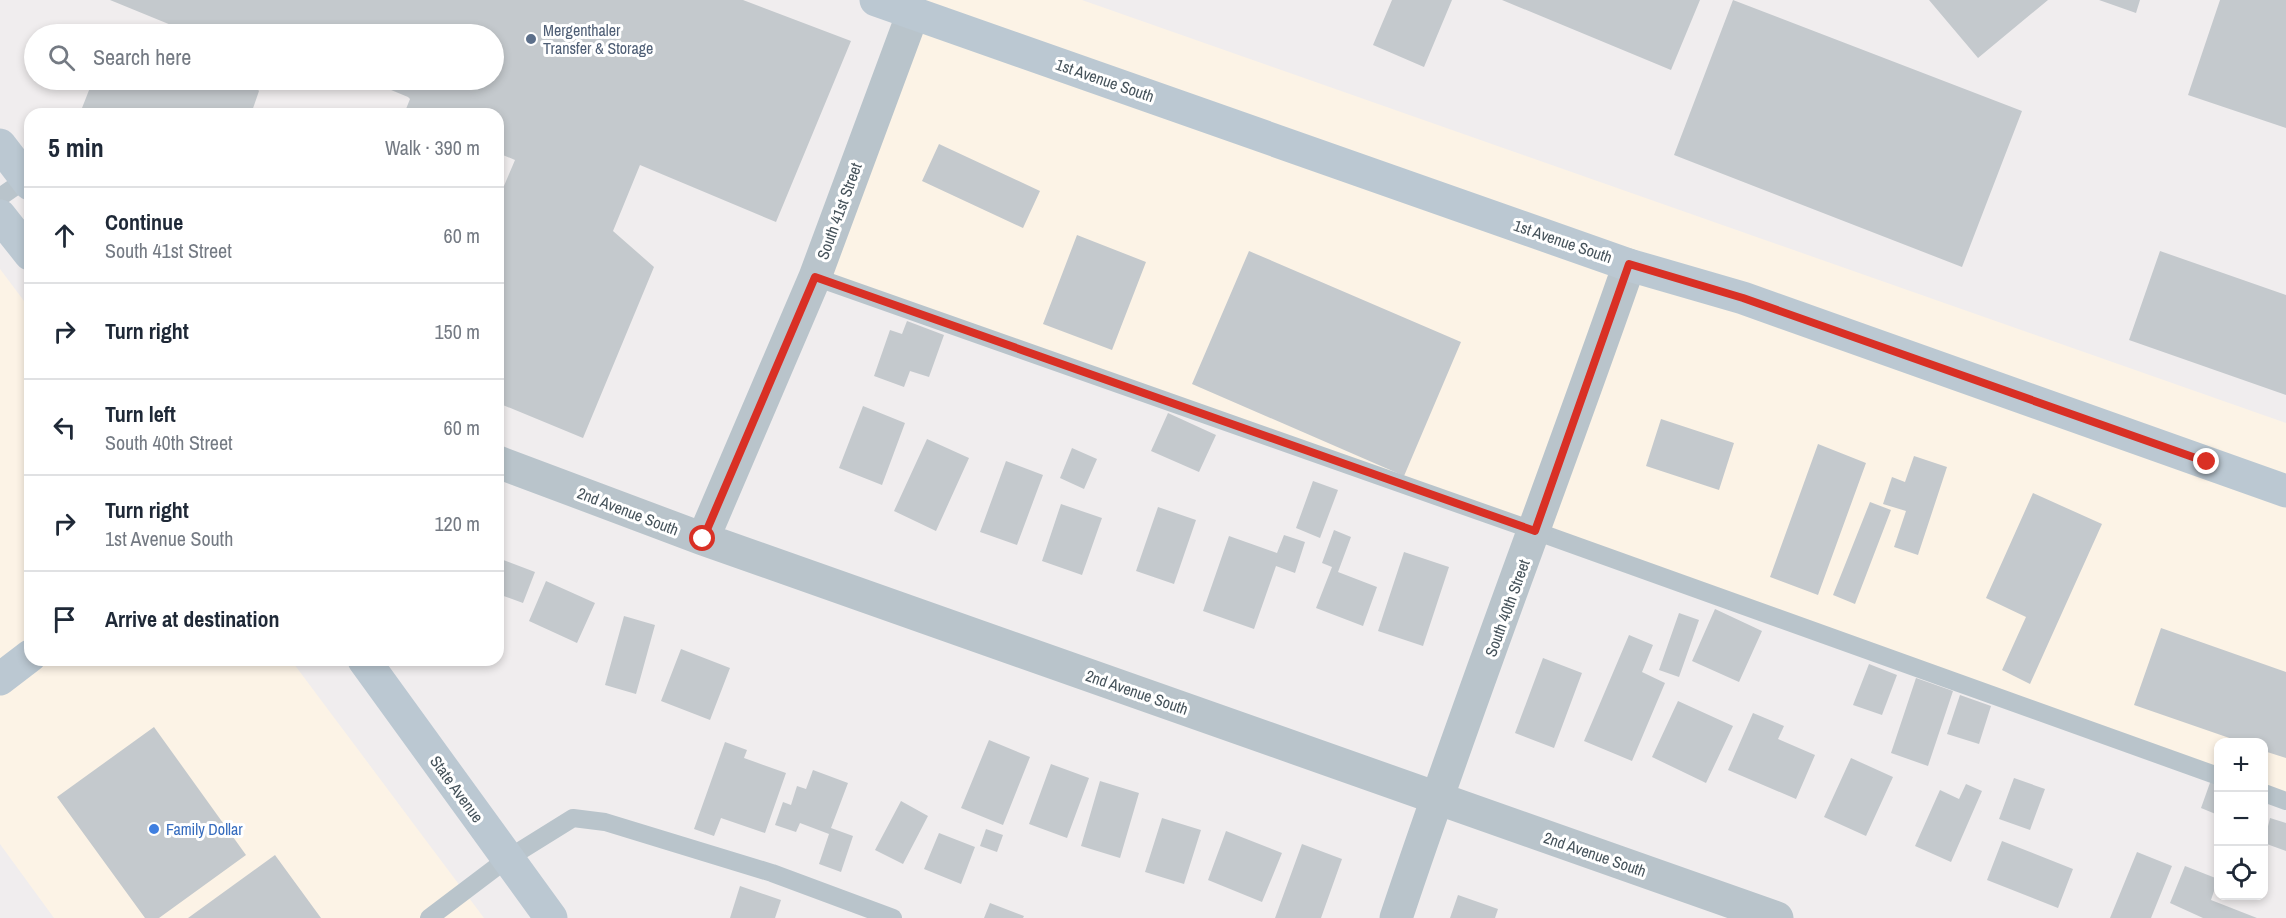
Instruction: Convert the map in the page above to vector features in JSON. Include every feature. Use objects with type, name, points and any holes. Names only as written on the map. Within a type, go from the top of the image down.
[{"type":"street","name":"1st Avenue South","points":[[876,0],[1629,264],[1743,298],[2286,490]]},
{"type":"street","name":"South 41st Street","points":[[703,539],[815,277],[913,13]]},
{"type":"street","points":[[0,145],[24,176]]},
{"type":"street","points":[[0,216],[24,246]]},
{"type":"street","name":"South 40th Street","points":[[1396,918],[1436,798],[1535,531],[1629,264]]},
{"type":"street","name":"2nd Avenue South","points":[[504,464],[703,539],[1777,918]]},
{"type":"street","points":[[1,677],[24,660]]},
{"type":"street","name":"State Avenue","points":[[368,666],[551,918]]},
{"type":"lane","points":[[0,197],[24,183]]},
{"type":"lane","points":[[815,277],[1535,531],[2214,775]]},
{"type":"lane","points":[[2268,794],[2286,801]]},
{"type":"lane","points":[[429,918],[507,859],[573,818],[605,822],[772,873],[892,918]]},
{"type":"shaded area","points":[[919,0],[1082,0],[2286,423],[2286,801],[2268,794],[2268,738],[2214,738],[2214,776],[815,277]]},
{"type":"shaded area","points":[[0,269],[24,301],[24,666],[295,666],[484,918],[54,918],[0,844]]},
{"type":"building","points":[[110,0],[743,0],[851,41],[776,222],[640,165],[613,231],[654,267],[583,438],[504,405],[504,186],[515,160],[504,155],[504,108],[406,108],[410,99],[391,90],[504,90],[504,24],[169,24]]},
{"type":"building","points":[[1392,0],[1452,0],[1424,67],[1373,45]]},
{"type":"building","points":[[1502,0],[1700,0],[1671,70]]},
{"type":"building","points":[[1733,0],[2022,111],[1962,267],[1674,155]]},
{"type":"building","points":[[1929,0],[2048,0],[1978,58]]},
{"type":"building","points":[[2099,0],[2140,0],[2136,13]]},
{"type":"building","points":[[2220,0],[2286,0],[2286,128],[2188,95]]},
{"type":"building","points":[[89,90],[259,91],[253,108],[82,108]]},
{"type":"building","points":[[939,144],[1040,191],[1023,228],[922,181]]},
{"type":"building","points":[[1077,235],[1146,262],[1112,350],[1043,324]]},
{"type":"building","points":[[1249,251],[1461,342],[1404,476],[1192,384]]},
{"type":"building","points":[[2160,251],[2286,295],[2286,395],[2129,340]]},
{"type":"building","points":[[907,321],[944,335],[929,377],[910,371],[904,387],[874,376],[890,330],[902,334]]},
{"type":"building","points":[[863,406],[905,423],[882,485],[839,468]]},
{"type":"building","points":[[1168,413],[1216,435],[1199,472],[1151,451]]},
{"type":"building","points":[[1661,419],[1734,443],[1719,490],[1646,466]]},
{"type":"building","points":[[927,439],[969,458],[936,531],[894,511]]},
{"type":"building","points":[[1818,444],[1866,463],[1818,595],[1770,577]]},
{"type":"building","points":[[1072,448],[1097,459],[1084,489],[1060,478]]},
{"type":"building","points":[[1914,456],[1947,467],[1918,555],[1894,547],[1906,511],[1883,504],[1892,477],[1905,482]]},
{"type":"building","points":[[1006,461],[1043,475],[1017,545],[980,532]]},
{"type":"building","points":[[1313,481],[1338,490],[1320,538],[1296,528]]},
{"type":"building","points":[[2033,493],[2102,524],[2030,684],[2002,670],[2026,617],[1986,598]]},
{"type":"building","points":[[1870,502],[1891,510],[1855,604],[1833,595]]},
{"type":"building","points":[[1061,504],[1102,518],[1082,575],[1042,561]]},
{"type":"building","points":[[1158,507],[1196,520],[1174,584],[1136,571]]},
{"type":"building","points":[[1334,530],[1351,537],[1338,572],[1377,587],[1363,626],[1316,608],[1332,567],[1322,563]]},
{"type":"building","points":[[1284,535],[1305,542],[1295,573],[1276,566],[1254,629],[1203,611],[1229,536],[1277,553]]},
{"type":"building","points":[[1404,552],[1449,567],[1423,646],[1378,631]]},
{"type":"building","points":[[504,560],[535,572],[523,603],[504,596]]},
{"type":"building","points":[[546,581],[595,603],[577,643],[529,621]]},
{"type":"building","points":[[1715,609],[1762,631],[1739,682],[1692,661]]},
{"type":"building","points":[[1679,613],[1699,620],[1679,677],[1659,670]]},
{"type":"building","points":[[624,616],[655,625],[636,694],[605,685]]},
{"type":"building","points":[[2161,628],[2286,672],[2286,758],[2268,752],[2268,738],[2229,738],[2134,705]]},
{"type":"building","points":[[1629,635],[1653,645],[1642,672],[1665,683],[1632,761],[1584,741]]},
{"type":"building","points":[[681,649],[730,668],[710,720],[661,701]]},
{"type":"building","points":[[1543,658],[1582,673],[1554,748],[1515,733]]},
{"type":"building","points":[[1869,664],[1897,675],[1882,715],[1853,705]]},
{"type":"building","points":[[1916,678],[1953,691],[1928,766],[1891,753]]},
{"type":"building","points":[[1960,695],[1991,706],[1979,744],[1947,734]]},
{"type":"building","points":[[1678,701],[1733,726],[1706,783],[1652,757]]},
{"type":"building","points":[[1753,713],[1784,726],[1778,739],[1815,755],[1796,799],[1728,770]]},
{"type":"building","points":[[154,727],[246,855],[159,918],[145,918],[57,797]]},
{"type":"building","points":[[989,740],[1030,757],[1003,825],[961,808]]},
{"type":"building","points":[[725,742],[747,750],[744,758],[786,773],[765,833],[721,818],[714,836],[694,829]]},
{"type":"building","points":[[1851,758],[1893,777],[1866,836],[1824,817]]},
{"type":"building","points":[[1051,764],[1089,778],[1067,838],[1029,824]]},
{"type":"building","points":[[813,770],[848,783],[831,828],[853,836],[841,872],[819,864],[829,834],[800,823],[796,832],[775,825],[783,802],[791,805],[797,786],[806,789]]},
{"type":"building","points":[[2014,778],[2045,789],[2030,830],[1999,819]]},
{"type":"building","points":[[2211,780],[2214,781],[2214,813],[2201,808]]},
{"type":"building","points":[[1100,781],[1139,793],[1120,858],[1081,846]]},
{"type":"building","points":[[1966,784],[1982,791],[1951,862],[1915,846],[1940,790],[1959,799]]},
{"type":"building","points":[[901,801],[928,816],[903,864],[875,850]]},
{"type":"building","points":[[1162,818],[1201,830],[1184,884],[1145,872]]},
{"type":"building","points":[[2270,818],[2286,823],[2286,851],[2268,844]]},
{"type":"building","points":[[986,829],[1003,835],[997,852],[980,846]]},
{"type":"building","points":[[1226,831],[1282,853],[1262,902],[1208,880]]},
{"type":"building","points":[[939,833],[975,847],[961,884],[924,869]]},
{"type":"building","points":[[2002,841],[2073,869],[2058,908],[1987,880]]},
{"type":"building","points":[[1302,844],[1342,859],[1321,918],[1275,918]]},
{"type":"building","points":[[2137,852],[2172,866],[2151,918],[2110,918]]},
{"type":"building","points":[[275,855],[321,918],[188,918]]},
{"type":"building","points":[[2185,866],[2214,877],[2211,900],[2257,918],[2203,918],[2170,903]]},
{"type":"building","points":[[740,886],[781,900],[775,918],[730,918]]},
{"type":"building","points":[[1458,895],[1498,909],[1495,918],[1450,918]]},
{"type":"building","points":[[990,903],[1024,916],[1023,918],[984,918]]},
{"type":"place","name":"Mergenthaler Transfer & Storage","points":[[531,39]]},
{"type":"place","name":"Family Dollar","points":[[154,829]]},
{"type":"route","points":[[703,539],[815,277],[1535,531],[1629,264],[1743,298],[2207,462]]}]
